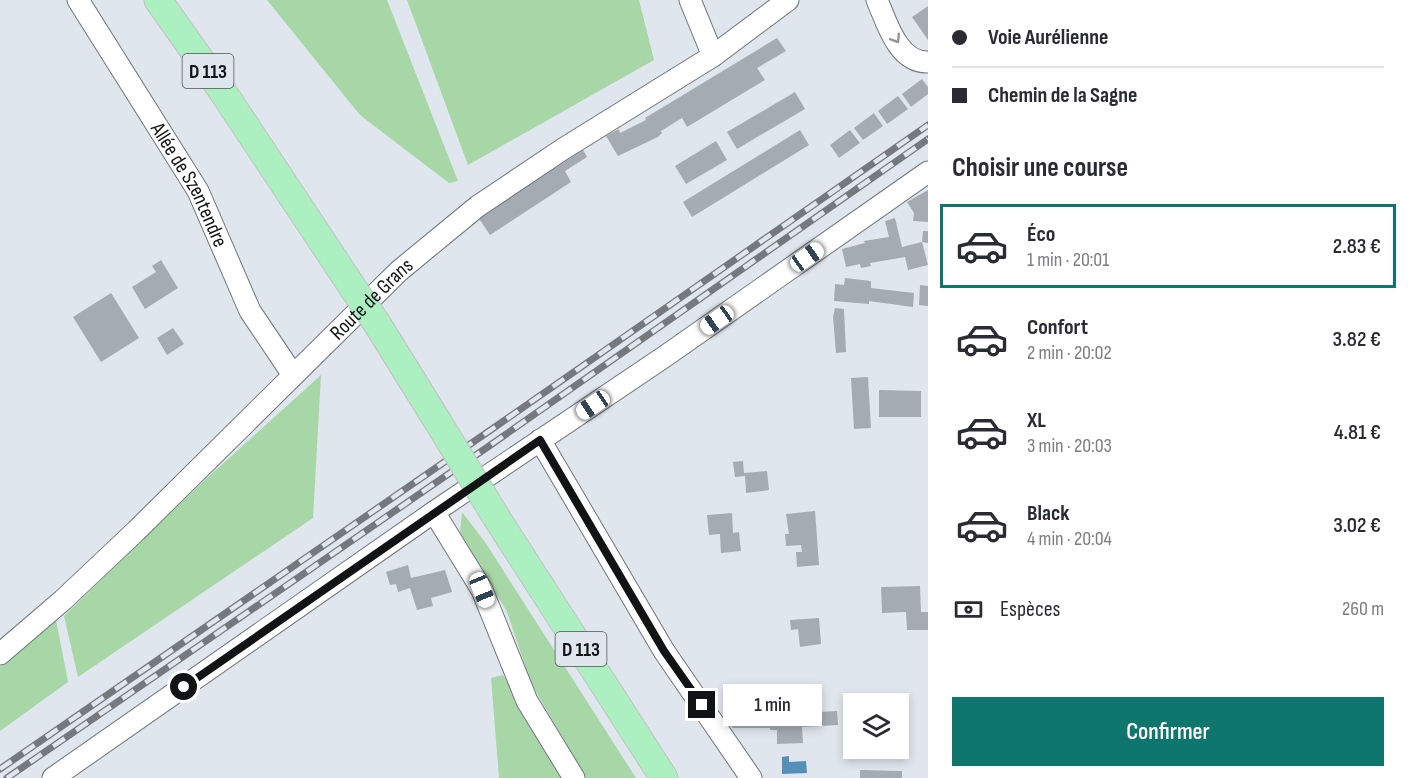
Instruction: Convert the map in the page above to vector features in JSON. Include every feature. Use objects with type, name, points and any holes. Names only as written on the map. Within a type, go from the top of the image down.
[{"type":"main road","name":"D 113","points":[[158,0],[227,98],[376,322],[498,520],[664,778]]},
{"type":"street","name":"Allée de Szentendre","points":[[78,0],[198,190],[250,311],[293,375]]},
{"type":"street","points":[[690,0],[713,56]]},
{"type":"street","name":"Route de Grans","points":[[0,654],[63,600],[136,531],[399,271],[478,206],[563,149],[713,56],[788,0]]},
{"type":"street","points":[[877,0],[893,37],[907,56],[917,62],[928,62]]},
{"type":"street","points":[[53,778],[928,172]]},
{"type":"street","points":[[540,440],[664,651],[752,778]]},
{"type":"street","points":[[434,512],[482,590],[527,701],[574,778]]},
{"type":"green space","points":[[267,0],[387,0],[458,181],[449,183],[360,115]]},
{"type":"green space","points":[[407,0],[639,0],[654,60],[468,165]]},
{"type":"green space","points":[[321,375],[313,518],[78,677],[64,616],[207,478]]},
{"type":"green space","points":[[462,512],[485,542],[636,778],[586,778],[531,683],[507,612],[460,532]]},
{"type":"green space","points":[[56,620],[68,682],[0,731],[0,667]]},
{"type":"green space","points":[[503,675],[561,778],[499,778],[491,678]]},
{"type":"water","points":[[789,756],[789,762],[806,761],[807,773],[782,774],[782,757]]},
{"type":"building","points":[[928,6],[928,40],[912,17]]},
{"type":"building","points":[[777,38],[786,51],[757,68],[765,80],[687,127],[682,118],[661,131],[658,137],[618,156],[606,136],[619,129],[620,133],[646,120],[645,118]]},
{"type":"building","points":[[922,79],[928,87],[928,94],[911,107],[902,94]]},
{"type":"building","points":[[795,92],[805,109],[737,149],[727,132]]},
{"type":"building","points":[[898,96],[908,109],[887,124],[878,111]]},
{"type":"building","points":[[874,113],[883,126],[863,140],[854,128]]},
{"type":"building","points":[[800,130],[809,145],[692,217],[683,202]]},
{"type":"building","points":[[850,130],[860,143],[839,158],[830,145]]},
{"type":"building","points":[[716,141],[727,160],[686,184],[675,166]]},
{"type":"building","points":[[583,150],[587,157],[565,171],[571,182],[490,235],[478,217]]},
{"type":"building","points":[[928,190],[928,222],[913,221],[914,213],[907,202]]},
{"type":"building","points":[[895,218],[902,247],[922,242],[928,265],[908,270],[905,257],[870,263],[871,266],[861,268],[860,264],[846,267],[842,249],[865,243],[864,241],[889,237],[885,221]]},
{"type":"building","points":[[923,231],[928,231],[928,243],[922,242]]},
{"type":"building","points":[[161,260],[178,288],[145,309],[132,287],[156,272],[152,266]]},
{"type":"building","points":[[845,278],[871,281],[871,288],[914,293],[913,307],[869,301],[869,304],[834,301],[835,284],[844,285]]},
{"type":"building","points":[[920,285],[928,286],[928,306],[919,305]]},
{"type":"building","points":[[111,293],[139,338],[101,362],[73,317]]},
{"type":"building","points":[[835,308],[844,309],[846,352],[836,353],[833,317]]},
{"type":"building","points":[[173,328],[184,344],[167,355],[157,338]]},
{"type":"building","points":[[868,377],[871,428],[854,429],[851,378]]},
{"type":"building","points":[[879,390],[921,391],[921,417],[879,417]]},
{"type":"building","points":[[743,461],[744,473],[767,471],[769,490],[746,493],[745,476],[735,477],[733,462]]},
{"type":"building","points":[[815,511],[819,565],[797,567],[796,552],[802,552],[801,545],[786,546],[785,534],[789,534],[786,514]]},
{"type":"building","points":[[732,513],[733,533],[739,532],[741,551],[721,553],[720,534],[709,535],[707,515]]},
{"type":"building","points":[[408,565],[411,578],[445,570],[452,592],[431,598],[433,606],[417,610],[410,588],[398,592],[396,584],[390,585],[386,572]]},
{"type":"building","points":[[920,586],[921,612],[928,612],[928,630],[907,630],[906,612],[882,613],[881,587]]},
{"type":"building","points":[[819,618],[821,644],[800,647],[798,629],[791,630],[790,620]]},
{"type":"building","points":[[837,711],[838,725],[802,727],[803,743],[777,744],[777,730],[770,730],[770,728],[732,728],[731,717]]},
{"type":"building","points":[[860,770],[902,771],[902,778],[860,778]]},
{"type":"railway","points":[[0,769],[928,125]]},
{"type":"railway","points":[[7,778],[492,444],[928,139]]},
{"type":"route","points":[[184,687],[540,440],[664,651],[702,705]]}]
